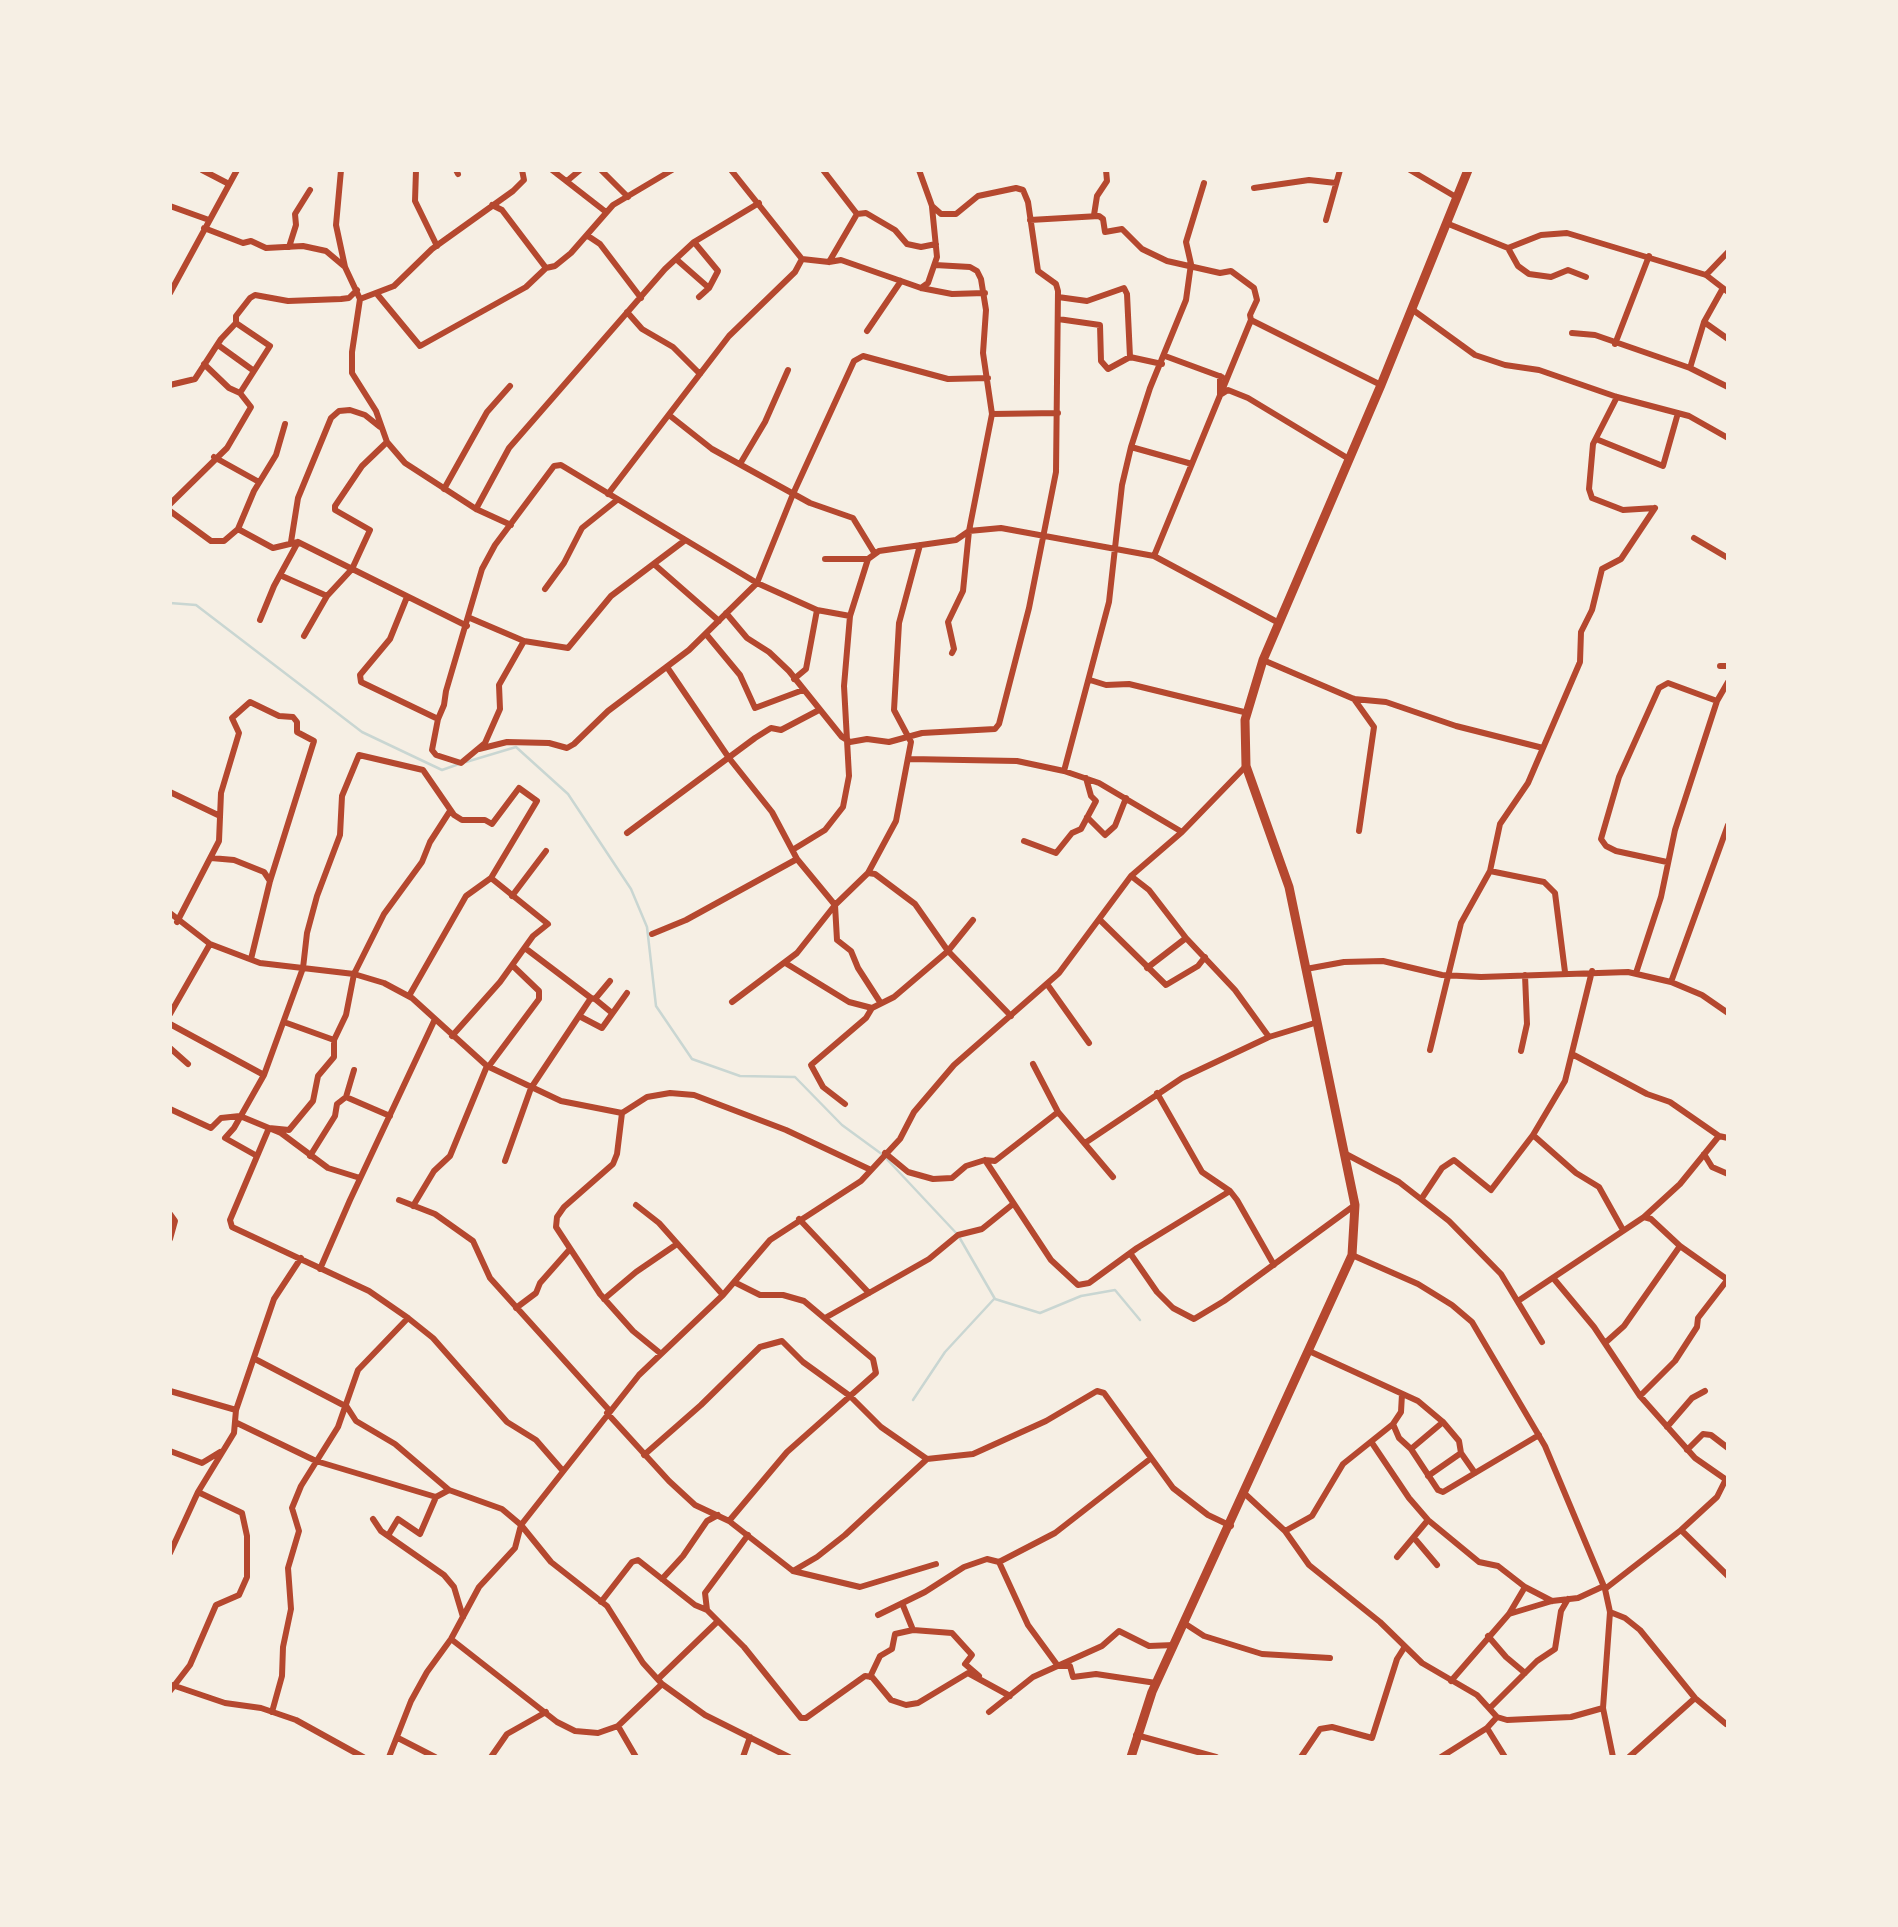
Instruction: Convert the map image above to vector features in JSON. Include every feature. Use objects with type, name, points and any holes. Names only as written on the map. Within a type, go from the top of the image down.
[{"type":"main road","points":[[1131,1757],[1136,1735],[1156,1683],[1231,1526],[1243,1492],[1352,1255],[1355,1205],[1319,1022],[1299,948],[1289,887],[1246,766],[1248,713],[1263,660],[1413,310],[1468,170]]},
{"type":"street","points":[[202,170],[229,184]]},
{"type":"street","points":[[170,293],[237,170]]},
{"type":"street","points":[[341,170],[336,225],[345,267],[360,299],[352,352],[352,373],[376,411],[387,442],[405,463],[476,509],[511,526]]},
{"type":"street","points":[[416,170],[415,201],[437,246]]},
{"type":"street","points":[[360,299],[394,286],[415,270],[437,246],[524,180],[522,170]]},
{"type":"street","points":[[552,170],[606,212]]},
{"type":"street","points":[[567,181],[580,170]]},
{"type":"street","points":[[601,170],[628,197]]},
{"type":"street","points":[[377,294],[420,346],[526,287],[546,268],[555,266],[588,236],[606,212],[671,170]]},
{"type":"street","points":[[732,170],[802,259],[829,262],[841,260],[921,288],[951,294],[985,293]]},
{"type":"street","points":[[823,170],[857,214]]},
{"type":"street","points":[[850,742],[867,739],[889,741],[995,729],[999,724],[1045,538],[1056,471],[1058,297],[1056,284],[1038,271],[1026,195],[1023,190],[1016,188],[978,196],[956,214],[941,214],[932,206],[919,170]]},
{"type":"street","points":[[1094,215],[1097,195],[1107,181],[1106,170]]},
{"type":"street","points":[[1326,220],[1340,170]]},
{"type":"street","points":[[1410,170],[1456,197]]},
{"type":"street","points":[[1254,188],[1309,180],[1336,183]]},
{"type":"street","points":[[1064,771],[1109,602],[1122,485],[1131,447],[1150,388],[1186,300],[1191,264],[1186,242],[1204,183]]},
{"type":"street","points":[[289,247],[296,225],[295,214],[310,190]]},
{"type":"street","points":[[921,288],[928,283],[935,265],[936,244],[930,190]]},
{"type":"street","points":[[476,509],[509,448],[676,259],[694,242],[759,203]]},
{"type":"street","points":[[490,206],[497,205],[546,268]]},
{"type":"street","points":[[170,206],[209,220]]},
{"type":"street","points":[[857,214],[866,213],[895,230],[907,244],[921,247],[936,244]]},
{"type":"street","points":[[829,262],[857,214]]},
{"type":"street","points":[[1030,220],[1094,215],[1103,219],[1105,232],[1122,229],[1144,251],[1170,262],[1191,264],[1220,273],[1231,271],[1254,288],[1257,300],[1251,320],[1224,377],[1220,395],[1154,556]]},
{"type":"street","points":[[1446,223],[1508,248],[1518,266],[1529,274],[1551,277],[1568,270],[1586,277]]},
{"type":"street","points":[[204,228],[243,243],[251,241],[266,248],[303,246],[326,251],[345,267]]},
{"type":"street","points":[[1508,248],[1541,235],[1567,233],[1706,275],[1726,290],[1704,322],[1690,368]]},
{"type":"street","points":[[588,236],[600,244],[640,298]]},
{"type":"street","points":[[694,242],[718,267],[709,288],[699,297]]},
{"type":"street","points":[[1706,275],[1728,253]]},
{"type":"street","points":[[1615,344],[1648,256]]},
{"type":"street","points":[[676,259],[709,288]]},
{"type":"street","points":[[608,494],[729,336],[795,272],[802,259]]},
{"type":"street","points":[[935,265],[970,267],[977,271],[985,293],[983,341],[992,414],[969,531],[963,591],[948,622],[954,649],[952,653]]},
{"type":"street","points":[[867,331],[901,281]]},
{"type":"street","points":[[1058,297],[1087,301],[1124,288],[1127,294],[1130,357]]},
{"type":"street","points":[[170,385],[195,379],[236,323],[243,304],[255,295],[288,301],[341,299],[349,298],[357,290]]},
{"type":"street","points":[[1413,310],[1427,317],[1463,349],[1475,355],[1505,365],[1539,370],[1617,397],[1678,413],[1699,421],[1728,438]]},
{"type":"street","points":[[627,312],[642,329],[673,348],[701,374]]},
{"type":"street","points":[[1058,319],[1100,325],[1101,361],[1108,369],[1130,357],[1162,364]]},
{"type":"street","points":[[1251,320],[1381,385]]},
{"type":"street","points":[[1704,322],[1728,339]]},
{"type":"street","points":[[236,323],[270,346],[240,393]]},
{"type":"street","points":[[1572,333],[1595,335],[1690,368],[1728,387]]},
{"type":"street","points":[[218,345],[254,371]]},
{"type":"street","points":[[478,749],[507,742],[549,743],[567,748],[608,711],[706,634],[757,583],[793,494],[854,361],[863,356],[947,379],[988,378]]},
{"type":"street","points":[[1165,356],[1224,377]]},
{"type":"street","points":[[170,504],[226,447],[250,411],[249,403],[240,393],[229,388],[204,364]]},
{"type":"street","points":[[740,464],[765,422],[788,370]]},
{"type":"street","points":[[444,489],[487,412],[510,386]]},
{"type":"street","points":[[1220,395],[1228,390],[1248,398],[1349,459]]},
{"type":"street","points":[[1430,1050],[1461,923],[1490,871],[1500,824],[1521,796],[1580,662],[1580,632],[1592,610],[1602,569],[1621,559],[1655,508],[1623,510],[1592,498],[1589,469],[1596,439],[1617,397]]},
{"type":"street","points":[[260,620],[295,542],[298,498],[331,418],[339,411],[350,410],[365,415],[382,428]]},
{"type":"street","points":[[992,414],[1058,413]]},
{"type":"street","points":[[1596,439],[1663,466],[1678,413]]},
{"type":"street","points":[[669,415],[712,449],[793,494],[853,518],[875,554]]},
{"type":"street","points":[[170,510],[211,541],[224,541],[238,528],[259,482],[276,454],[285,424]]},
{"type":"street","points":[[304,636],[327,596],[352,569],[370,530],[335,510],[335,506],[362,466],[387,442]]},
{"type":"street","points":[[1131,447],[1192,464]]},
{"type":"street","points":[[214,457],[259,482]]},
{"type":"street","points":[[524,640],[499,685],[500,709],[485,743],[461,763],[436,755],[432,750],[438,719],[470,618],[482,569],[495,545],[554,466],[561,466],[757,583],[817,610],[850,616]]},
{"type":"street","points":[[545,589],[564,563],[582,528],[617,500]]},
{"type":"street","points":[[238,528],[273,548],[295,542],[467,626]]},
{"type":"street","points":[[824,559],[868,559],[875,554],[956,540],[969,531],[1001,528],[1154,556],[1279,623]]},
{"type":"street","points":[[1694,538],[1728,558]]},
{"type":"street","points":[[470,618],[524,640],[568,648],[611,596],[684,541]]},
{"type":"street","points":[[732,1002],[787,964],[835,905],[868,873],[896,821],[910,760],[911,742],[894,710],[899,623],[920,545]]},
{"type":"street","points":[[794,849],[825,830],[842,807],[849,776],[850,742],[844,686],[850,616],[868,559]]},
{"type":"street","points":[[655,565],[719,621]]},
{"type":"street","points":[[282,576],[327,596]]},
{"type":"street","points":[[407,597],[390,639],[360,675],[361,682],[438,719]]},
{"type":"street","points":[[794,679],[806,669],[817,610]]},
{"type":"street","points":[[726,614],[747,638],[769,652],[850,742]]},
{"type":"street","points":[[706,634],[740,675],[755,708],[803,690]]},
{"type":"street","points":[[1263,660],[1354,699],[1386,702],[1456,726],[1542,748]]},
{"type":"street","points":[[1720,666],[1728,666]]},
{"type":"street","points":[[667,667],[729,758],[772,812],[797,859],[835,905],[837,940],[851,951],[858,968],[880,1002]]},
{"type":"street","points":[[1090,681],[1106,685],[1129,684],[1248,713]]},
{"type":"street","points":[[1636,973],[1661,897],[1667,862],[1717,701],[1728,682]]},
{"type":"street","points":[[1667,862],[1616,851],[1606,846],[1601,839],[1619,777],[1659,688],[1668,683],[1717,701]]},
{"type":"street","points":[[1354,699],[1374,727],[1359,831]]},
{"type":"street","points":[[177,922],[219,841],[220,793],[239,733],[232,718],[250,702],[279,716],[293,717],[297,722],[297,732],[314,741],[270,881],[251,960]]},
{"type":"street","points":[[627,833],[771,729],[775,732],[781,730],[819,710]]},
{"type":"street","points":[[257,1156],[225,1138],[264,1075],[303,968],[307,933],[317,896],[340,835],[342,796],[359,755],[423,770],[450,811],[462,820],[485,820],[492,824],[519,788],[537,801],[492,878],[466,896],[410,996]]},
{"type":"street","points":[[910,760],[1017,761],[1064,771],[1086,778],[1126,798],[1182,832]]},
{"type":"street","points":[[388,1757],[411,1701],[427,1672],[451,1639],[479,1587],[515,1548],[521,1525],[608,1412],[660,1353],[723,1296],[770,1240],[799,1219],[827,1205],[871,1170],[900,1139],[914,1112],[954,1065],[1059,973],[1131,876],[1182,832],[1246,766]]},
{"type":"street","points":[[1024,841],[1056,853],[1072,833],[1081,829],[1096,800],[1091,796],[1086,778]]},
{"type":"street","points":[[170,792],[220,816]]},
{"type":"street","points":[[1087,817],[1105,835],[1115,826],[1126,798]]},
{"type":"street","points":[[269,1128],[289,1130],[313,1101],[318,1076],[334,1057],[334,1040],[346,1015],[355,974],[384,914],[422,862],[430,842],[450,811]]},
{"type":"street","points":[[1671,982],[1728,825]]},
{"type":"street","points":[[512,896],[545,851]]},
{"type":"street","points":[[211,859],[234,860],[264,872],[270,881]]},
{"type":"street","points":[[652,934],[686,920],[797,859]]},
{"type":"street","points":[[1490,871],[1544,882],[1555,894],[1565,972]]},
{"type":"street","points":[[868,873],[875,874],[915,904],[948,951],[1011,1016]]},
{"type":"street","points":[[1131,876],[1149,890],[1186,938],[1235,990],[1269,1037]]},
{"type":"street","points":[[452,1037],[513,966],[533,936],[548,924],[492,878]]},
{"type":"street","points":[[170,913],[177,922],[210,944],[251,960],[355,974],[384,983],[410,996],[452,1037],[488,1066],[561,1101],[622,1113],[648,1097],[670,1093],[694,1095],[786,1130],[871,1170]]},
{"type":"street","points":[[845,1104],[823,1087],[811,1065],[866,1018],[872,1008],[894,997],[948,951],[973,920]]},
{"type":"street","points":[[1100,920],[1166,985],[1198,966],[1205,957]]},
{"type":"street","points":[[1147,968],[1186,938]]},
{"type":"street","points":[[170,1014],[210,944]]},
{"type":"street","points":[[525,948],[612,1013]]},
{"type":"street","points":[[1306,969],[1344,962],[1383,961],[1449,975],[1525,975],[1592,971],[1636,973],[1671,982],[1702,995],[1728,1013]]},
{"type":"street","points":[[787,964],[849,1002],[872,1008]]},
{"type":"street","points":[[413,1206],[434,1171],[450,1156],[488,1066],[539,999],[539,991],[513,966]]},
{"type":"street","points":[[1422,1198],[1442,1168],[1454,1160],[1490,1190],[1533,1135],[1565,1082],[1592,971]]},
{"type":"street","points":[[1521,1051],[1527,1024],[1525,975]]},
{"type":"street","points":[[505,1161],[531,1088],[593,999],[610,981]]},
{"type":"street","points":[[1047,984],[1089,1043]]},
{"type":"street","points":[[580,1017],[602,1028],[627,993]]},
{"type":"street","points":[[320,1269],[435,1019]]},
{"type":"street","points":[[284,1022],[334,1040]]},
{"type":"street","points":[[1085,1143],[1182,1078],[1269,1037],[1319,1022]]},
{"type":"street","points":[[170,1024],[264,1075]]},
{"type":"street","points":[[170,1048],[188,1064]]},
{"type":"street","points":[[1572,1054],[1680,1108],[1719,1136],[1728,1138]]},
{"type":"street","points":[[1033,1064],[1058,1112],[1114,1177]]},
{"type":"street","points":[[310,1156],[335,1116],[337,1104],[346,1097],[354,1070]]},
{"type":"street","points":[[1157,1093],[1202,1171],[1230,1191],[1274,1265]]},
{"type":"street","points":[[346,1097],[390,1116]]},
{"type":"street","points":[[170,1109],[211,1128],[221,1118],[240,1116],[281,1133],[328,1168],[360,1178]]},
{"type":"street","points":[[885,1153],[908,1172],[933,1179],[952,1178],[967,1166],[985,1160],[995,1161],[1058,1112]]},
{"type":"street","points":[[622,1113],[617,1154],[613,1164],[580,1192],[557,1217],[556,1227],[604,1299],[633,1331],[660,1353]]},
{"type":"street","points":[[269,1128],[230,1220],[232,1227],[369,1292],[408,1318],[433,1338],[507,1422],[536,1440],[563,1471]]},
{"type":"street","points":[[1533,1135],[1576,1173],[1599,1187],[1613,1207],[1623,1230]]},
{"type":"street","points":[[1518,1301],[1644,1217],[1680,1184],[1719,1136]]},
{"type":"street","points":[[1344,1153],[1422,1198],[1501,1274],[1542,1342]]},
{"type":"street","points":[[1704,1154],[1712,1167],[1728,1174]]},
{"type":"street","points":[[985,1160],[1051,1260],[1069,1280],[1078,1285],[1089,1283],[1130,1253],[1230,1191]]},
{"type":"street","points":[[399,1200],[456,1226],[473,1241],[490,1278],[644,1455],[695,1505],[729,1521],[793,1571],[860,1587],[936,1564]]},
{"type":"street","points":[[825,1318],[929,1259],[958,1235],[982,1229],[1013,1204]]},
{"type":"street","points":[[636,1205],[659,1223],[723,1296]]},
{"type":"street","points":[[1130,1253],[1157,1292],[1173,1308],[1194,1319],[1274,1265],[1355,1205]]},
{"type":"street","points":[[170,1214],[175,1221],[170,1239]]},
{"type":"street","points":[[1640,1396],[1675,1361],[1697,1327],[1698,1318],[1728,1280],[1680,1246],[1651,1219],[1644,1217]]},
{"type":"street","points":[[799,1219],[869,1293]]},
{"type":"street","points":[[604,1299],[636,1272],[677,1244]]},
{"type":"street","points":[[1605,1343],[1624,1326],[1680,1246]]},
{"type":"street","points":[[516,1308],[536,1293],[540,1283],[570,1249]]},
{"type":"street","points":[[1352,1255],[1419,1284],[1452,1305],[1472,1322],[1539,1435],[1568,1494],[1605,1588],[1610,1612],[1603,1709],[1613,1757]]},
{"type":"street","points":[[170,1553],[198,1492],[237,1423],[236,1410],[274,1299],[301,1258]]},
{"type":"street","points":[[1509,1614],[1552,1601],[1578,1598],[1605,1588],[1681,1530],[1717,1497],[1728,1479],[1687,1450],[1640,1396],[1605,1343],[1554,1279]]},
{"type":"street","points":[[729,1521],[788,1452],[876,1373],[873,1359],[804,1301],[783,1295],[760,1295],[734,1282]]},
{"type":"street","points":[[272,1712],[282,1676],[283,1647],[291,1609],[288,1568],[299,1531],[292,1508],[316,1461],[338,1427],[358,1370],[408,1318]]},
{"type":"street","points":[[644,1455],[701,1405],[760,1347],[782,1341],[803,1362],[850,1396],[881,1427],[927,1459]]},
{"type":"street","points":[[1309,1351],[1418,1401],[1443,1422],[1459,1441],[1461,1453],[1475,1473]]},
{"type":"street","points":[[255,1359],[347,1407],[356,1421],[395,1444],[449,1490],[502,1509],[521,1525],[551,1562],[601,1602],[635,1652],[660,1681],[705,1716],[789,1757]]},
{"type":"street","points":[[170,1391],[236,1410]]},
{"type":"street","points":[[793,1571],[817,1557],[845,1535],[927,1459],[973,1454],[1046,1421],[1097,1391],[1104,1393],[1172,1488],[1191,1504],[1231,1526]]},
{"type":"street","points":[[1667,1427],[1692,1398],[1705,1391]]},
{"type":"street","points":[[1284,1531],[1312,1516],[1343,1464],[1393,1424],[1401,1412],[1402,1394]]},
{"type":"street","points":[[1411,1449],[1443,1422]]},
{"type":"street","points":[[237,1423],[316,1461],[436,1497]]},
{"type":"street","points":[[1393,1424],[1394,1431],[1411,1449],[1438,1490],[1443,1492],[1539,1435]]},
{"type":"street","points":[[1687,1450],[1703,1434],[1711,1435],[1728,1448]]},
{"type":"street","points":[[1371,1443],[1409,1498],[1428,1520],[1479,1562],[1498,1566],[1525,1587],[1552,1601]]},
{"type":"street","points":[[170,1451],[202,1463],[221,1451]]},
{"type":"street","points":[[1428,1476],[1461,1453]]},
{"type":"street","points":[[878,1615],[974,1562],[987,1559],[999,1562],[1055,1533],[1150,1459]]},
{"type":"street","points":[[389,1534],[398,1519],[420,1534],[436,1497],[449,1490]]},
{"type":"street","points":[[198,1492],[242,1513],[247,1536],[247,1577],[239,1595],[216,1605],[190,1665],[171,1687],[225,1703],[272,1712],[324,1734],[363,1757]]},
{"type":"street","points":[[1243,1492],[1284,1531],[1309,1565],[1380,1622],[1404,1648],[1491,1707],[1497,1717],[1507,1720],[1571,1717],[1603,1709]]},
{"type":"street","points":[[662,1579],[707,1521],[718,1515]]},
{"type":"street","points":[[373,1519],[382,1531],[444,1574],[454,1587],[463,1617]]},
{"type":"street","points":[[1397,1557],[1415,1539],[1428,1520]]},
{"type":"street","points":[[1681,1530],[1728,1576]]},
{"type":"street","points":[[707,1610],[705,1593],[748,1535]]},
{"type":"street","points":[[1415,1539],[1437,1564]]},
{"type":"street","points":[[601,1602],[632,1562],[638,1560],[707,1610],[744,1647],[801,1718],[806,1718],[860,1678],[870,1677]]},
{"type":"street","points":[[999,1562],[1028,1625],[1058,1666]]},
{"type":"street","points":[[1451,1681],[1509,1614],[1525,1587]]},
{"type":"street","points":[[1491,1707],[1555,1648],[1561,1611],[1568,1599]]},
{"type":"street","points":[[902,1603],[913,1630]]},
{"type":"street","points":[[1610,1612],[1625,1618],[1640,1630],[1695,1698],[1726,1724]]},
{"type":"street","points":[[451,1639],[557,1722],[575,1731],[598,1733],[618,1726],[717,1622]]},
{"type":"street","points":[[1184,1623],[1204,1636],[1262,1654],[1330,1658]]},
{"type":"street","points":[[870,1677],[880,1656],[891,1648],[895,1634],[913,1630],[952,1633],[972,1656],[965,1664],[984,1680]]},
{"type":"street","points":[[989,1712],[1033,1677],[1102,1646],[1119,1631],[1149,1646],[1174,1645]]},
{"type":"street","points":[[1488,1636],[1525,1673]]},
{"type":"street","points":[[1301,1757],[1320,1729],[1332,1727],[1372,1738],[1397,1659],[1404,1648]]},
{"type":"street","points":[[1058,1666],[1070,1666],[1073,1677],[1096,1675],[1156,1683]]},
{"type":"street","points":[[870,1677],[891,1700],[906,1705],[918,1703],[960,1675],[968,1673],[1010,1696]]},
{"type":"street","points":[[1629,1757],[1695,1698]]},
{"type":"street","points":[[491,1757],[507,1734],[546,1712]]},
{"type":"street","points":[[1441,1757],[1487,1728],[1497,1717]]},
{"type":"street","points":[[618,1726],[636,1757]]},
{"type":"street","points":[[1487,1728],[1504,1757]]},
{"type":"street","points":[[1136,1735],[1216,1757]]},
{"type":"street","points":[[743,1757],[750,1737]]},
{"type":"street","points":[[398,1738],[435,1757]]},
{"type":"waterway","points":[[170,603],[196,605],[362,732],[442,770],[459,764]]},
{"type":"waterway","points":[[466,762],[516,747],[568,794],[631,889],[647,927],[656,1006],[692,1059],[740,1076],[795,1077],[842,1125],[883,1155],[958,1235],[995,1299],[1040,1313],[1081,1296],[1115,1290],[1140,1320]]},
{"type":"waterway","points":[[913,1400],[945,1352],[994,1299]]}]
